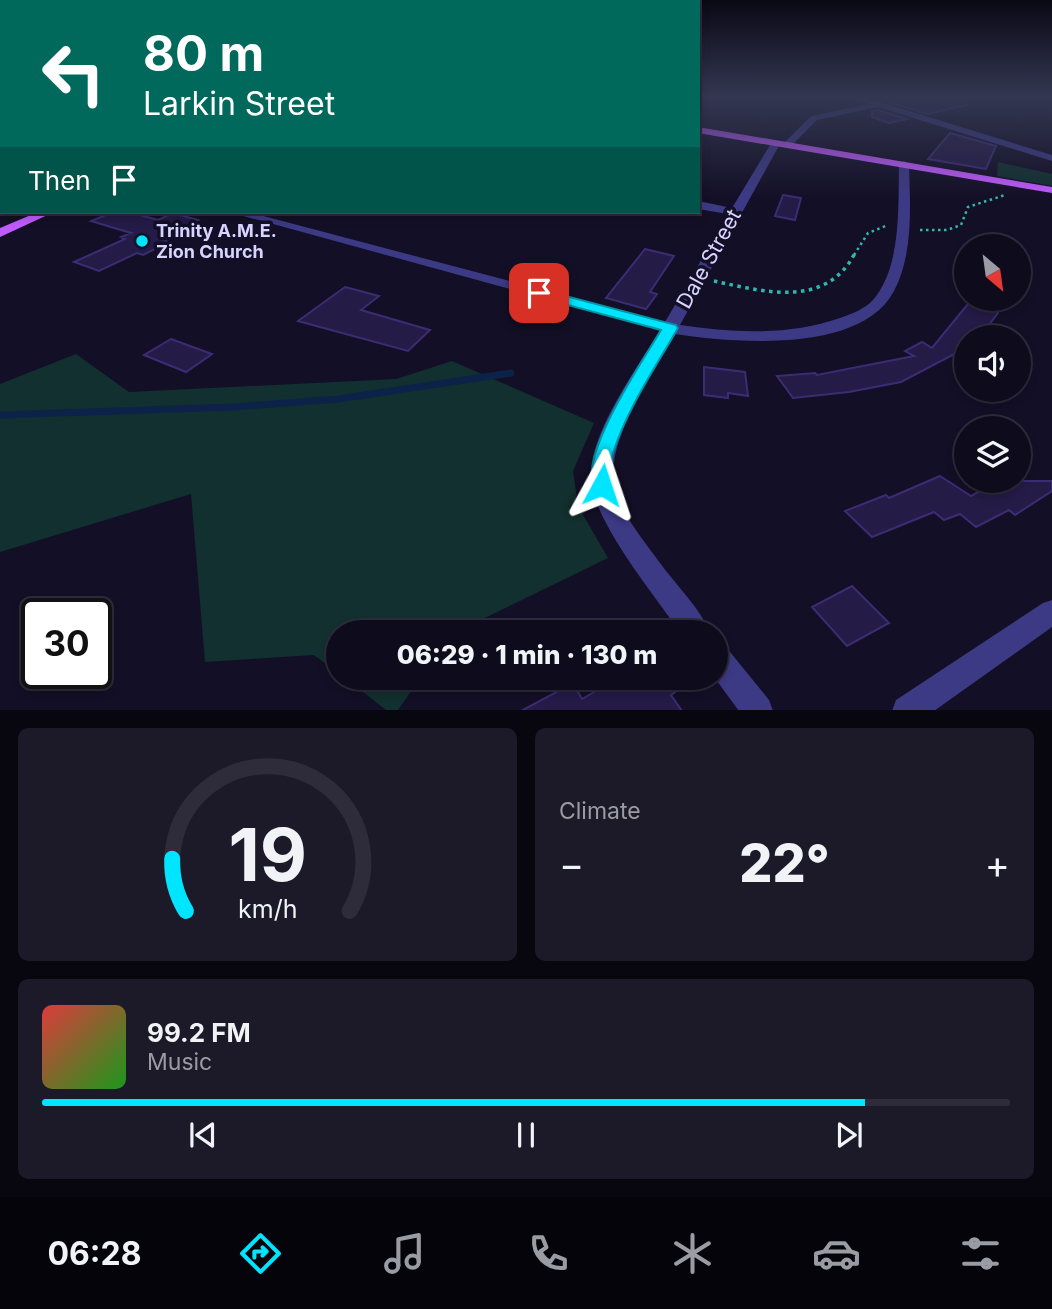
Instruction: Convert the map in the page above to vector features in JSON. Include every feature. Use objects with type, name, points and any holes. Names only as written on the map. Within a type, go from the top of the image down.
[{"type":"main road","points":[[705,131],[1013,183],[1050,192]]},
{"type":"main road","points":[[0,233],[43,214]]},
{"type":"street","name":"Dale Street","points":[[687,620],[620,525],[602,485],[603,456],[620,415],[735,212],[782,143],[797,131]]},
{"type":"street","points":[[965,131],[1052,158]]},
{"type":"street","points":[[242,214],[670,328],[744,338],[782,337],[830,328],[859,317],[877,304],[890,281],[904,227],[904,164]]},
{"type":"street","points":[[700,205],[735,212]]},
{"type":"street","points":[[907,710],[1052,612]]},
{"type":"street","points":[[728,672],[758,710]]},
{"type":"path","points":[[698,277],[748,288],[801,291],[826,285],[845,272],[852,263],[865,232],[876,226],[930,231],[961,225],[968,207],[1004,196],[1013,190],[1013,183]]},
{"type":"green space","points":[[998,162],[1052,174],[1052,186],[997,176]]},
{"type":"green space","points":[[76,354],[129,392],[396,379],[452,361],[594,423],[573,471],[578,506],[608,558],[481,620],[326,620],[326,664],[314,655],[205,662],[191,494],[0,552],[0,384]]},
{"type":"green space","points":[[361,690],[412,690],[398,710],[386,710]]},
{"type":"building","points":[[950,133],[996,146],[986,169],[928,159]]},
{"type":"building","points":[[783,195],[801,198],[795,220],[775,216]]},
{"type":"building","name":"Trinity A.M.E. Zion Church","points":[[108,214],[136,214],[158,220],[177,214],[198,220],[159,239],[169,242],[99,271],[74,262],[125,239],[121,237],[131,233],[91,221]]},
{"type":"building","points":[[645,249],[674,256],[650,292],[657,294],[646,309],[606,298]]},
{"type":"building","points":[[345,287],[379,296],[361,310],[430,330],[408,351],[298,321]]},
{"type":"building","points":[[961,312],[998,312],[989,325],[954,325],[954,354],[901,382],[849,392],[793,398],[777,376],[817,375],[914,356],[905,351],[922,342],[932,348]]},
{"type":"building","points":[[171,339],[212,354],[186,372],[144,355]]},
{"type":"building","points":[[704,367],[745,372],[748,396],[728,393],[728,398],[704,395]]},
{"type":"building","points":[[940,476],[954,485],[954,493],[966,493],[971,496],[976,493],[1031,493],[1031,481],[1052,481],[1052,491],[1015,515],[1009,510],[976,527],[960,514],[944,520],[934,512],[872,537],[845,511],[886,495],[889,498]]},
{"type":"building","points":[[852,586],[889,623],[847,646],[812,607]]},
{"type":"building","points":[[560,690],[577,690],[582,699],[598,690],[678,690],[671,695],[681,710],[523,710]]},
{"type":"waterway","points":[[0,415],[233,407],[338,399],[511,373]]},
{"type":"place","name":"Trinity A.M.E. Zion Church","points":[[142,241]]},
{"type":"route","points":[[539,293],[670,328],[620,415],[603,456],[602,485]]}]
